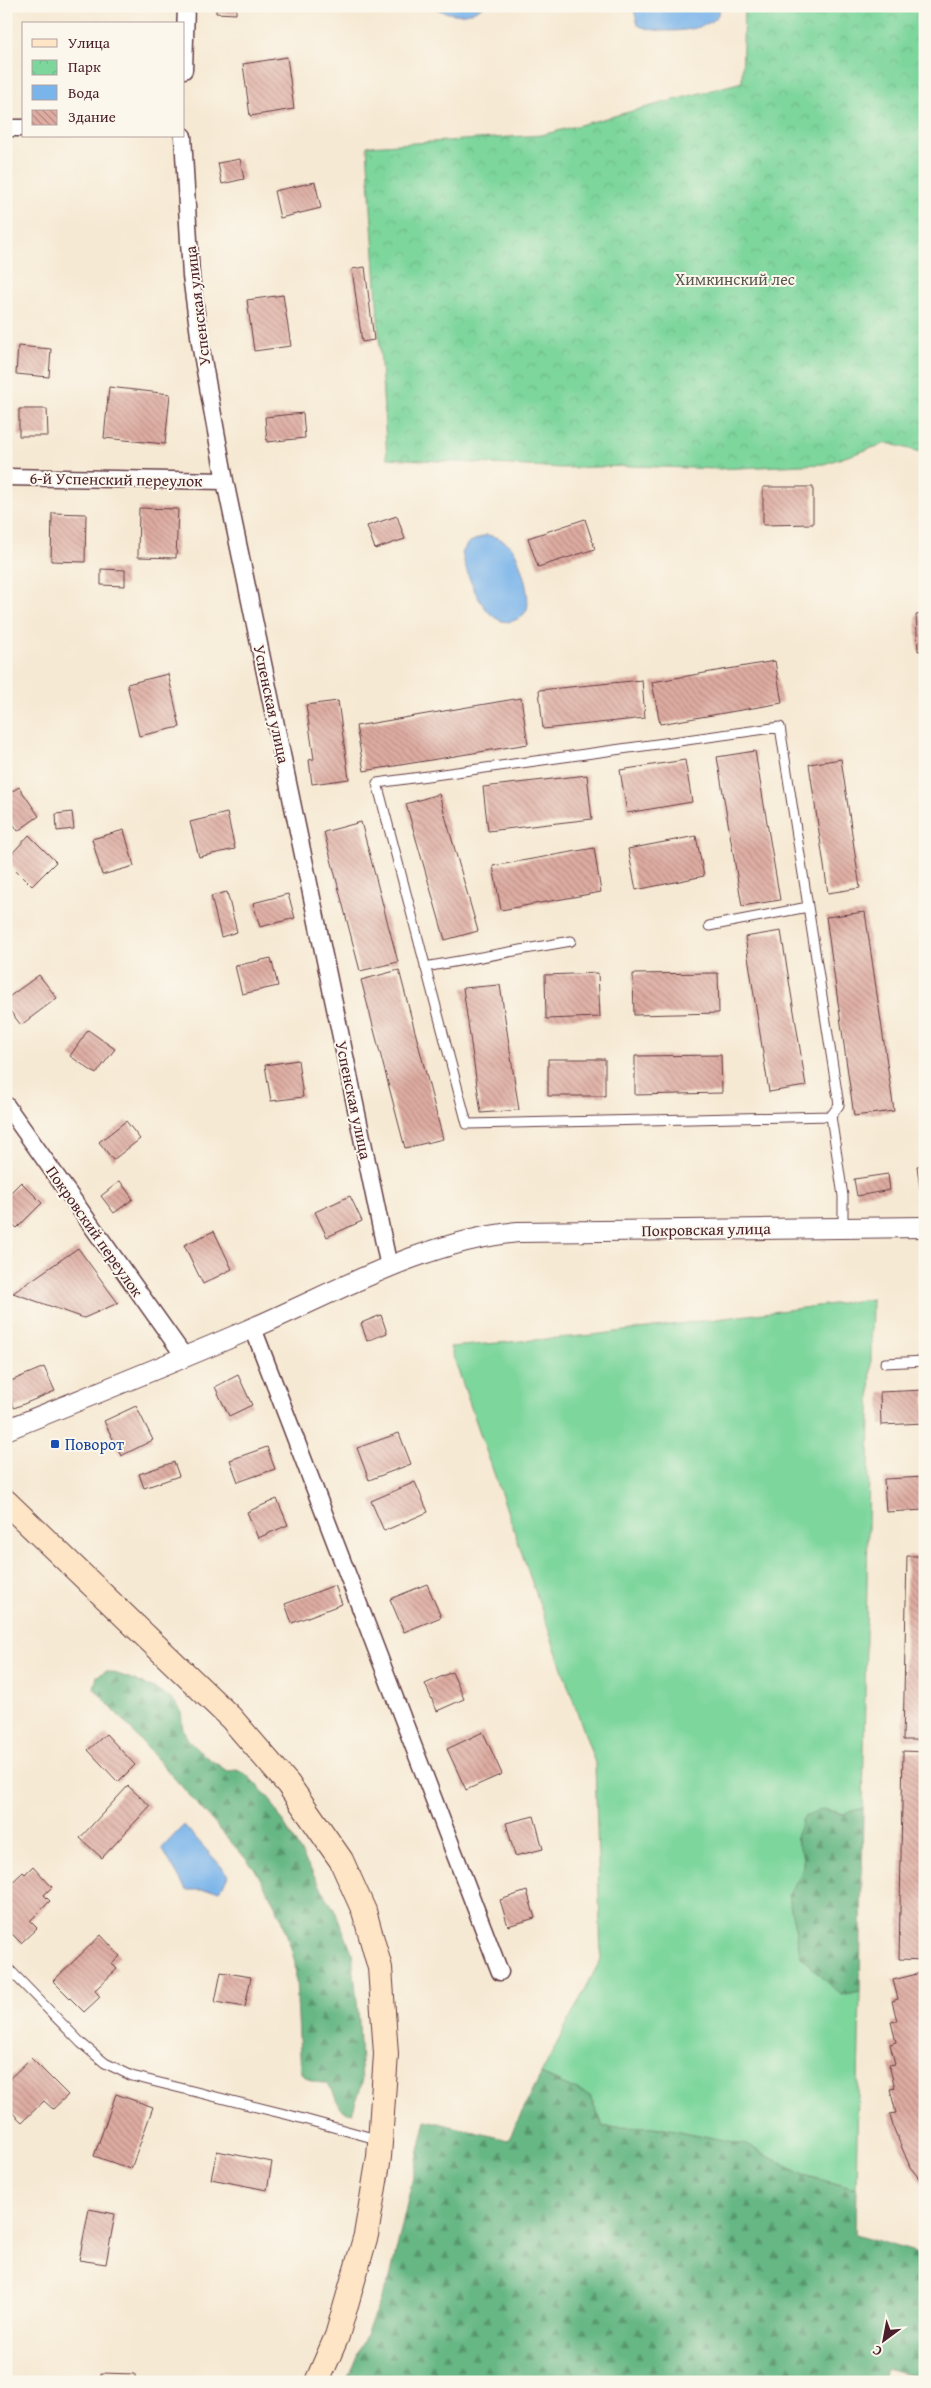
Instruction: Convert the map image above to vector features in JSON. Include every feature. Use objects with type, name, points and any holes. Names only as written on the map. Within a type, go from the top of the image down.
[{"type":"main road","points":[[9,1510],[231,1718],[288,1784],[341,1860],[364,1910],[380,1968],[386,2054],[380,2140],[366,2235],[337,2336],[317,2382]]},
{"type":"street","points":[[185,38],[186,6]]},
{"type":"street","points":[[6,128],[22,128]]},
{"type":"street","name":"Успенская улица","points":[[182,138],[191,276],[200,344],[225,481],[389,1267]]},
{"type":"street","name":"6-й Успенский переулок","points":[[6,478],[225,481]]},
{"type":"street","name":"Покровский переулок","points":[[6,1105],[184,1356]]},
{"type":"street","name":"Покровская улица","points":[[6,1430],[253,1328],[389,1267],[457,1242],[488,1235],[518,1232],[925,1226]]},
{"type":"street","points":[[253,1328],[500,1972]]},
{"type":"lane","points":[[831,1116],[467,1124],[376,783],[780,727],[839,1105],[831,1116],[843,1196],[843,1227]]},
{"type":"lane","points":[[709,926],[808,907]]},
{"type":"lane","points":[[426,967],[571,941]]},
{"type":"lane","points":[[885,1363],[925,1361]]},
{"type":"lane","points":[[6,1966],[82,2043],[105,2063],[132,2076],[380,2140]]},
{"type":"green space","name":"Химкинский лес","points":[[744,6],[925,6],[925,453],[887,443],[824,464],[718,469],[631,466],[562,468],[387,458],[367,146],[542,135],[742,82]]},
{"type":"green space","points":[[872,1299],[863,1808],[843,1814],[823,1809],[796,1837],[802,1854],[803,1868],[788,1895],[841,1995],[860,1991],[856,2189],[803,2175],[747,2145],[665,2128],[603,2127],[590,2096],[541,2074],[601,1959],[595,1763],[450,1347],[593,1335]]},
{"type":"green space","points":[[106,1671],[123,1676],[166,1695],[181,1711],[182,1725],[190,1742],[195,1747],[227,1771],[237,1770],[247,1775],[269,1798],[336,1913],[352,1952],[359,2022],[362,2084],[352,2113],[342,2110],[327,2083],[312,2081],[301,2073],[295,1962],[282,1918],[255,1869],[94,1688],[97,1676]]},
{"type":"green space","points":[[863,1808],[860,1991],[841,1995],[801,1957],[788,1895],[803,1867],[802,1854],[796,1837],[803,1818],[823,1809],[843,1814]]},
{"type":"green space","points":[[541,2074],[590,2096],[603,2127],[665,2128],[747,2145],[803,2175],[856,2189],[855,2234],[925,2255],[925,2379],[886,2369],[882,2382],[346,2382],[390,2278],[426,2120],[508,2140]]},
{"type":"water","points":[[431,6],[483,6],[470,13],[457,14],[444,12]]},
{"type":"water","points":[[633,6],[720,6],[718,15],[711,22],[700,27],[672,31],[638,25]]},
{"type":"water","points":[[486,535],[501,539],[511,546],[522,569],[528,603],[527,609],[523,615],[513,621],[503,621],[494,617],[486,609],[478,598],[468,574],[462,553],[468,543]]},
{"type":"water","points":[[184,1825],[229,1875],[220,1890],[186,1890],[162,1848]]},
{"type":"building","points":[[216,6],[236,6],[236,14],[216,13]]},
{"type":"building","points":[[287,57],[294,109],[250,116],[243,64]]},
{"type":"building","points":[[240,159],[244,179],[222,184],[218,163]]},
{"type":"building","points":[[6,171],[12,172],[7,198],[6,198]]},
{"type":"building","points":[[315,182],[321,208],[280,218],[274,191]]},
{"type":"building","points":[[365,267],[374,340],[362,342],[352,269]]},
{"type":"building","points":[[283,295],[291,346],[254,351],[247,300]]},
{"type":"building","points":[[18,346],[51,349],[49,377],[16,374]]},
{"type":"building","points":[[109,387],[170,394],[165,444],[104,438]]},
{"type":"building","points":[[19,409],[47,409],[48,436],[19,436]]},
{"type":"building","points":[[303,413],[305,438],[267,442],[265,417]]},
{"type":"building","points":[[763,487],[813,487],[813,524],[763,525]]},
{"type":"building","points":[[139,508],[178,509],[176,558],[138,557]]},
{"type":"building","points":[[52,513],[86,514],[85,562],[51,561]]},
{"type":"building","points":[[397,516],[405,539],[375,549],[367,526]]},
{"type":"building","points":[[585,519],[595,549],[538,567],[528,538]]},
{"type":"building","points":[[101,569],[125,570],[125,586],[101,585]]},
{"type":"building","points":[[925,614],[925,650],[918,651],[916,615]]},
{"type":"building","points":[[775,661],[782,703],[660,724],[652,682]]},
{"type":"building","points":[[168,674],[180,727],[139,736],[127,684]]},
{"type":"building","points":[[642,680],[645,718],[543,729],[539,690]]},
{"type":"building","points":[[521,698],[528,744],[364,771],[356,726]]},
{"type":"building","points":[[338,701],[349,779],[312,784],[309,760],[314,759],[306,705]]},
{"type":"building","points":[[755,751],[780,900],[742,906],[717,757]]},
{"type":"building","points":[[841,759],[860,888],[828,893],[809,764]]},
{"type":"building","points":[[685,760],[692,802],[627,813],[620,770]]},
{"type":"building","points":[[587,775],[592,819],[488,831],[483,787]]},
{"type":"building","points":[[19,787],[39,816],[18,831],[6,813],[6,795]]},
{"type":"building","points":[[439,794],[478,931],[445,940],[406,804]]},
{"type":"building","points":[[72,812],[74,829],[57,831],[56,814]]},
{"type":"building","points":[[227,813],[235,849],[199,857],[190,822]]},
{"type":"building","points":[[361,822],[398,962],[360,971],[324,832]]},
{"type":"building","points":[[124,830],[134,866],[102,875],[92,839]]},
{"type":"building","points":[[29,835],[56,862],[32,886],[6,860]]},
{"type":"building","points":[[696,836],[704,876],[636,890],[628,849]]},
{"type":"building","points":[[594,848],[601,892],[501,910],[493,866]]},
{"type":"building","points":[[227,892],[237,932],[221,937],[211,896]]},
{"type":"building","points":[[288,894],[295,918],[260,927],[253,903]]},
{"type":"building","points":[[865,912],[894,1111],[854,1116],[826,917]]},
{"type":"building","points":[[781,931],[806,1086],[769,1092],[745,937]]},
{"type":"building","points":[[271,958],[278,986],[242,994],[235,966]]},
{"type":"building","points":[[399,970],[443,1139],[405,1148],[361,980]]},
{"type":"building","points":[[598,973],[600,1017],[546,1019],[545,975]]},
{"type":"building","points":[[718,973],[719,1013],[634,1015],[633,974]]},
{"type":"building","points":[[39,975],[57,998],[21,1025],[6,1006],[6,999]]},
{"type":"building","points":[[500,985],[519,1110],[481,1113],[463,988]]},
{"type":"building","points":[[88,1030],[115,1049],[96,1074],[70,1056]]},
{"type":"building","points":[[721,1055],[722,1093],[635,1095],[635,1056]]},
{"type":"building","points":[[548,1059],[605,1059],[605,1096],[548,1096]]},
{"type":"building","points":[[298,1060],[303,1097],[271,1101],[265,1065]]},
{"type":"building","points":[[126,1121],[140,1139],[113,1160],[99,1142]]},
{"type":"building","points":[[925,1165],[925,1188],[920,1189],[917,1166]]},
{"type":"building","points":[[888,1174],[890,1190],[857,1196],[854,1179]]},
{"type":"building","points":[[120,1181],[133,1199],[114,1213],[101,1196]]},
{"type":"building","points":[[21,1182],[42,1203],[17,1228],[6,1218],[6,1197]]},
{"type":"building","points":[[350,1196],[362,1221],[327,1237],[315,1212]]},
{"type":"building","points":[[214,1231],[232,1269],[203,1284],[184,1245]]},
{"type":"building","points":[[78,1248],[118,1303],[84,1318],[13,1293]]},
{"type":"building","points":[[381,1315],[387,1333],[367,1341],[361,1323]]},
{"type":"building","points":[[44,1367],[55,1391],[14,1408],[6,1389],[6,1383]]},
{"type":"building","points":[[238,1375],[252,1405],[229,1416],[215,1387]]},
{"type":"building","points":[[925,1390],[925,1423],[881,1425],[880,1392]]},
{"type":"building","points":[[136,1406],[153,1440],[121,1456],[104,1421]]},
{"type":"building","points":[[399,1433],[411,1464],[369,1480],[357,1448]]},
{"type":"building","points":[[267,1447],[275,1469],[238,1482],[230,1460]]},
{"type":"building","points":[[174,1462],[179,1476],[144,1488],[139,1474]]},
{"type":"building","points":[[925,1477],[925,1510],[886,1512],[884,1479]]},
{"type":"building","points":[[415,1482],[428,1512],[384,1531],[371,1501]]},
{"type":"building","points":[[277,1499],[288,1525],[258,1538],[247,1512]]},
{"type":"building","points":[[907,1556],[925,1556],[925,1740],[903,1740]]},
{"type":"building","points":[[427,1584],[441,1617],[404,1632],[390,1599]]},
{"type":"building","points":[[335,1585],[342,1604],[292,1623],[285,1604]]},
{"type":"building","points":[[452,1672],[464,1699],[437,1711],[425,1684]]},
{"type":"building","points":[[483,1732],[502,1774],[466,1790],[447,1749]]},
{"type":"building","points":[[106,1734],[135,1765],[118,1782],[88,1750]]},
{"type":"building","points":[[903,1751],[925,1752],[925,1960],[899,1959]]},
{"type":"building","points":[[128,1786],[150,1806],[102,1858],[80,1838]]},
{"type":"building","points":[[534,1816],[543,1849],[515,1856],[506,1823]]},
{"type":"building","points":[[33,1866],[52,1887],[44,1895],[50,1901],[30,1921],[37,1928],[21,1943],[6,1928],[6,1888],[23,1872],[25,1874]]},
{"type":"building","points":[[527,1891],[535,1918],[508,1926],[500,1900]]},
{"type":"building","points":[[101,1935],[120,1956],[112,1964],[117,1969],[95,1990],[100,1997],[84,2012],[53,1981]]},
{"type":"building","points":[[221,1972],[251,1977],[245,2007],[215,2002]]},
{"type":"building","points":[[925,1972],[925,2082],[923,2082],[925,2091],[925,2186],[910,2167],[894,2129],[890,2114],[896,2113],[890,2089],[895,2088],[889,2065],[895,2064],[890,2044],[896,2042],[891,2022],[897,2021],[892,2001],[898,1999],[893,1980]]},
{"type":"building","points":[[31,2058],[68,2095],[53,2109],[44,2101],[22,2122],[6,2107],[6,2082]]},
{"type":"building","points":[[116,2094],[153,2107],[131,2169],[94,2156]]},
{"type":"building","points":[[217,2151],[272,2162],[267,2190],[211,2179]]},
{"type":"building","points":[[89,2209],[115,2214],[106,2264],[79,2260]]},
{"type":"building","points":[[101,2373],[135,2374],[135,2382],[101,2382]]},
{"type":"place","name":"Поворот","points":[[55,1444]]}]
